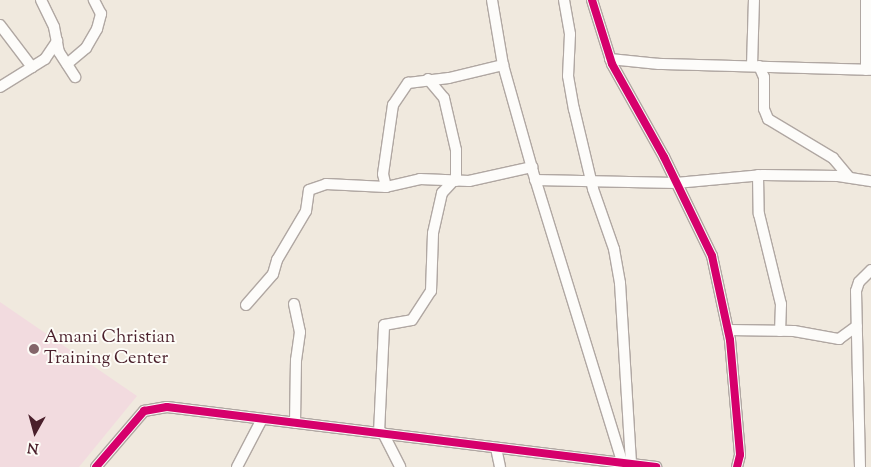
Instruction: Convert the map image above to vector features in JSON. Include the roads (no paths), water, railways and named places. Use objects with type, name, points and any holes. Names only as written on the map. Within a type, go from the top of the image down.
[{"type":"street","points":[[40,0],[57,40],[59,52],[75,77]]},
{"type":"street","points":[[67,64],[86,48],[97,29],[101,14],[94,0]]},
{"type":"street","points":[[492,0],[503,65],[535,180],[626,465]]},
{"type":"street","points":[[564,0],[570,34],[568,76],[591,180],[614,249],[620,283],[626,465]]},
{"type":"street","points":[[592,0],[610,59],[707,243],[729,330],[740,455],[737,467]]},
{"type":"street","points":[[754,0],[755,66],[764,77],[763,100],[768,119],[827,154],[849,177]]},
{"type":"street","points":[[610,59],[659,64],[869,70],[866,0]]},
{"type":"street","points":[[0,24],[32,67]]},
{"type":"street","points":[[0,87],[52,52],[57,40]]},
{"type":"street","points":[[386,187],[383,174],[394,101],[408,83],[428,79],[449,78],[503,65]]},
{"type":"street","points":[[400,467],[381,433],[384,325],[412,320],[431,291],[433,233],[442,193],[454,181],[458,161],[444,98],[428,79]]},
{"type":"street","points":[[246,305],[273,274],[277,260],[306,211],[309,190],[326,184],[386,187],[420,180],[476,180],[532,167]]},
{"type":"street","points":[[535,180],[676,183],[758,175],[849,177],[871,181]]},
{"type":"street","points":[[758,175],[759,214],[781,304],[780,331]]},
{"type":"street","points":[[860,467],[861,419],[857,286],[871,270]]},
{"type":"street","points":[[294,304],[300,332],[296,360],[295,422]]},
{"type":"street","points":[[729,330],[780,331],[840,339],[858,326]]},
{"type":"street","points":[[96,467],[137,418],[155,408],[295,422],[626,465],[656,467]]},
{"type":"street","points":[[237,467],[262,419]]},
{"type":"street","points":[[861,419],[871,429],[861,435]]},
{"type":"street","points":[[496,448],[500,467]]},
{"type":"place","name":"Amani Christian Training Center","points":[[34,349]]}]
